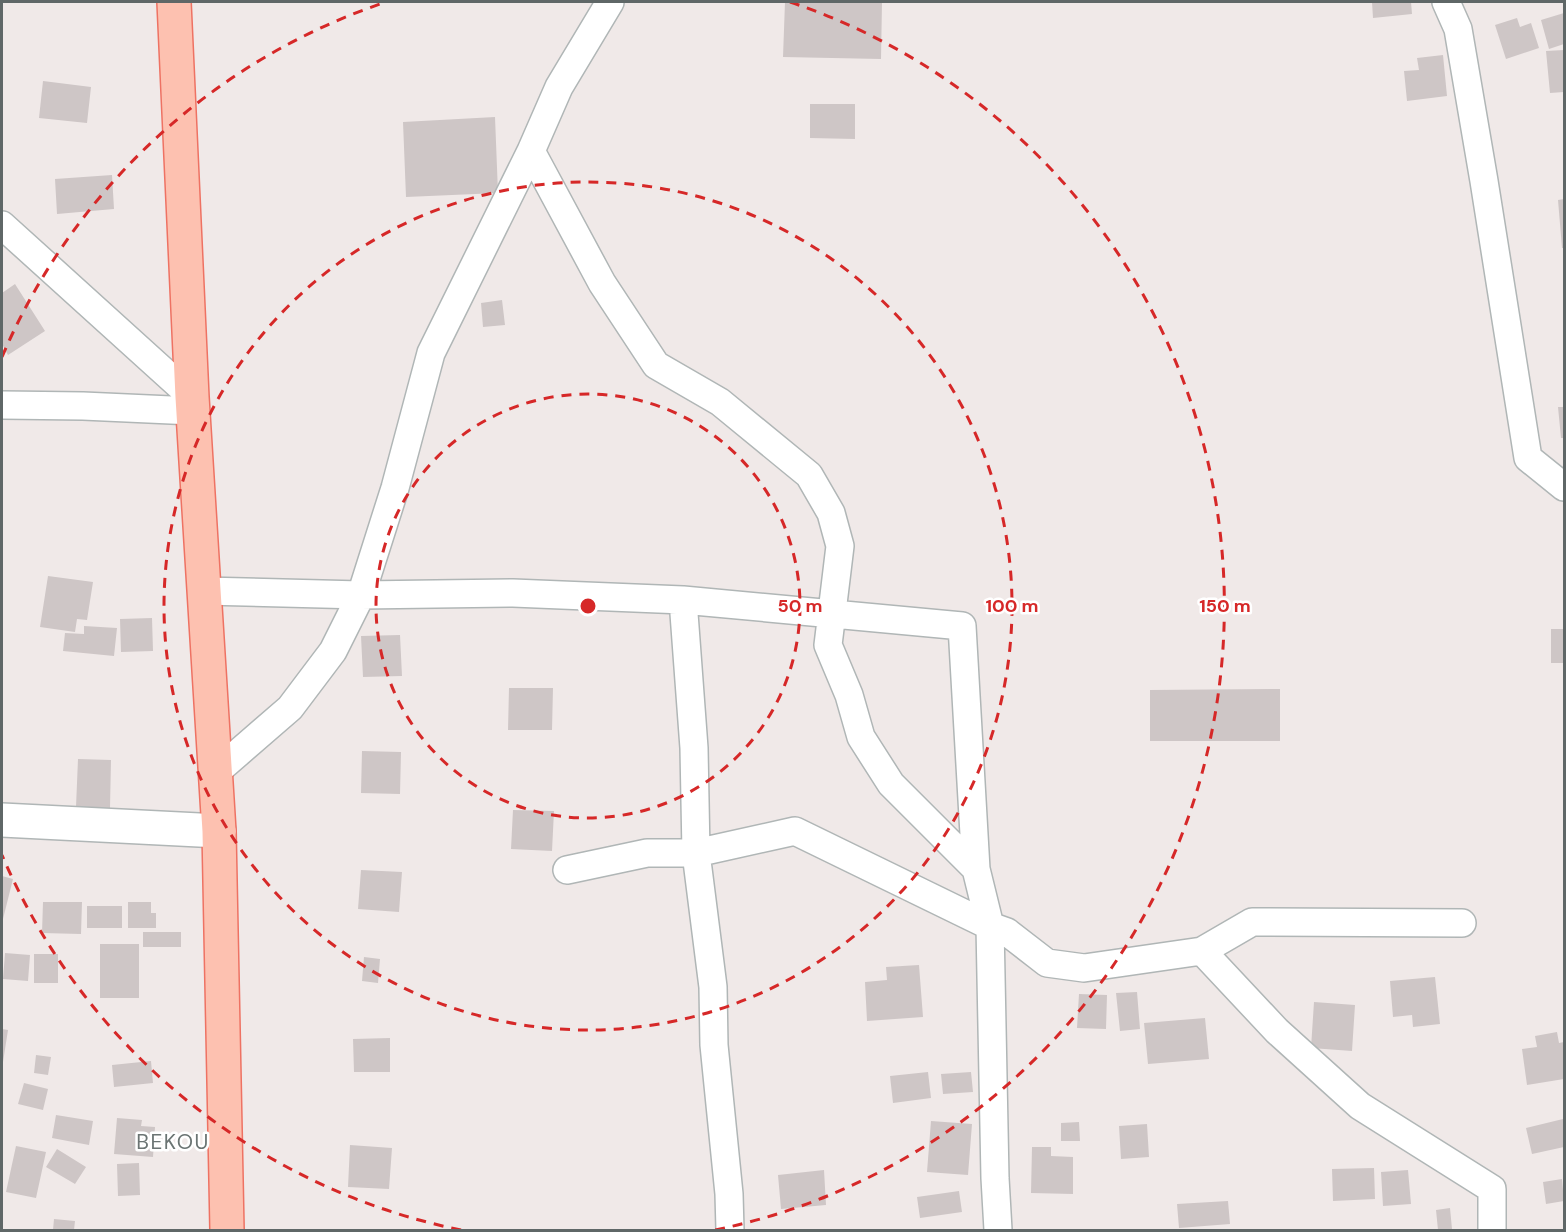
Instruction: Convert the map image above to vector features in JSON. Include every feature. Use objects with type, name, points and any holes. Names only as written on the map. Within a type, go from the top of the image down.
[{"type":"main road","points":[[174,2],[192,404],[219,831],[227,1230]]},
{"type":"street","points":[[215,773],[290,708],[333,651],[361,595],[395,488],[431,353],[531,151],[559,87],[610,2]]},
{"type":"street","points":[[1446,2],[1458,29],[1528,458],[1564,487]]},
{"type":"street","points":[[531,151],[602,283],[656,365],[720,402],[808,475],[831,513],[840,546],[828,645],[849,695],[861,737],[891,784],[976,869]]},
{"type":"street","points":[[2,225],[192,404]]},
{"type":"street","points":[[2,405],[192,404]]},
{"type":"street","points":[[204,591],[361,595],[513,594],[682,600],[962,626],[976,869],[990,926],[998,1230]]},
{"type":"street","points":[[682,600],[694,748],[696,853],[713,987],[714,1046],[729,1194],[730,1230]]},
{"type":"street","points":[[2,820],[219,831]]},
{"type":"street","points":[[567,870],[647,854],[696,853],[795,831],[990,926],[1007,932],[1047,963],[1084,968],[1202,951],[1252,922],[1462,923]]},
{"type":"street","points":[[1202,951],[1277,1031],[1360,1106],[1492,1188],[1492,1230]]},
{"type":"building","points":[[785,2],[882,2],[881,59],[783,57]]},
{"type":"building","points":[[1372,2],[1411,2],[1412,14],[1373,18]]},
{"type":"building","points":[[1564,13],[1564,44],[1549,49],[1541,20]]},
{"type":"building","points":[[1517,18],[1520,27],[1531,23],[1539,48],[1506,59],[1495,25]]},
{"type":"building","points":[[1564,50],[1564,92],[1550,93],[1546,51]]},
{"type":"building","points":[[1443,55],[1447,96],[1407,101],[1404,71],[1419,70],[1417,58]]},
{"type":"building","points":[[43,81],[91,87],[87,123],[39,118]]},
{"type":"building","points":[[810,104],[855,104],[855,139],[810,138]]},
{"type":"building","points":[[495,117],[498,193],[406,197],[403,122]]},
{"type":"building","points":[[112,175],[114,209],[57,214],[55,179]]},
{"type":"building","points":[[1564,199],[1564,248],[1562,248],[1558,200]]},
{"type":"building","points":[[15,284],[45,331],[8,355],[2,344],[2,293]]},
{"type":"building","points":[[502,300],[505,325],[483,327],[481,303]]},
{"type":"building","points":[[1558,407],[1564,407],[1564,438],[1561,438]]},
{"type":"building","points":[[48,576],[93,582],[87,620],[77,619],[75,632],[40,627]]},
{"type":"building","points":[[152,618],[153,651],[121,652],[120,619]]},
{"type":"building","points":[[84,626],[117,628],[114,656],[63,651],[65,633],[84,634]]},
{"type":"building","points":[[1551,629],[1564,629],[1564,663],[1551,663]]},
{"type":"building","points":[[400,635],[402,676],[363,677],[361,636]]},
{"type":"building","points":[[509,688],[553,688],[552,730],[508,730]]},
{"type":"building","points":[[1280,689],[1280,741],[1150,741],[1150,690]]},
{"type":"building","points":[[362,751],[401,752],[400,794],[361,793]]},
{"type":"building","points":[[78,759],[111,760],[110,808],[76,807]]},
{"type":"building","points":[[513,810],[554,811],[552,851],[511,849]]},
{"type":"building","points":[[361,870],[402,872],[399,912],[358,909]]},
{"type":"building","points":[[2,876],[13,879],[2,923]]},
{"type":"building","points":[[43,902],[82,902],[81,934],[42,933]]},
{"type":"building","points":[[128,902],[151,902],[151,913],[156,913],[156,928],[128,928]]},
{"type":"building","points":[[87,906],[122,906],[122,928],[87,928]]},
{"type":"building","points":[[143,932],[181,932],[181,947],[143,947]]},
{"type":"building","points":[[100,944],[139,944],[139,998],[100,998]]},
{"type":"building","points":[[5,953],[30,955],[28,981],[3,979]]},
{"type":"building","points":[[34,954],[58,954],[58,983],[34,983]]},
{"type":"building","points":[[364,957],[380,959],[378,983],[362,981]]},
{"type":"building","points":[[919,965],[923,1017],[867,1021],[865,982],[887,980],[886,967]]},
{"type":"building","points":[[1435,977],[1440,1024],[1413,1027],[1412,1015],[1393,1017],[1390,981]]},
{"type":"building","points":[[1137,992],[1140,1029],[1120,1031],[1116,993]]},
{"type":"building","points":[[1079,994],[1107,995],[1106,1029],[1077,1028]]},
{"type":"building","points":[[1314,1002],[1355,1005],[1352,1051],[1311,1048]]},
{"type":"building","points":[[1205,1018],[1209,1059],[1148,1064],[1144,1023]]},
{"type":"building","points":[[2,1029],[8,1030],[3,1062],[2,1062]]},
{"type":"building","points":[[1557,1032],[1559,1043],[1564,1042],[1564,1079],[1527,1085],[1522,1049],[1537,1047],[1535,1036]]},
{"type":"building","points":[[390,1038],[390,1072],[354,1072],[353,1039]]},
{"type":"building","points":[[36,1055],[51,1057],[48,1075],[34,1073]]},
{"type":"building","points":[[151,1061],[153,1083],[114,1087],[112,1065]]},
{"type":"building","points":[[928,1072],[931,1098],[893,1103],[890,1076]]},
{"type":"building","points":[[971,1072],[973,1092],[943,1094],[941,1074]]},
{"type":"building","points":[[24,1083],[48,1089],[43,1110],[18,1104]]},
{"type":"building","points":[[56,1115],[93,1121],[89,1145],[52,1138]]},
{"type":"building","points":[[117,1118],[142,1120],[141,1126],[155,1127],[153,1157],[114,1154]]},
{"type":"building","points":[[1563,1119],[1564,1147],[1532,1154],[1526,1128]]},
{"type":"building","points":[[931,1121],[972,1124],[968,1175],[927,1172]]},
{"type":"building","points":[[1079,1122],[1080,1141],[1061,1141],[1061,1123]]},
{"type":"building","points":[[1147,1124],[1149,1157],[1121,1159],[1119,1126]]},
{"type":"building","points":[[350,1145],[392,1148],[389,1189],[348,1187]]},
{"type":"building","points":[[16,1146],[46,1152],[36,1198],[6,1192]]},
{"type":"building","points":[[1032,1147],[1051,1147],[1051,1156],[1073,1157],[1073,1194],[1031,1193]]},
{"type":"building","points":[[57,1149],[86,1167],[75,1184],[46,1167]]},
{"type":"building","points":[[139,1163],[140,1195],[118,1196],[117,1164]]},
{"type":"building","points":[[1374,1168],[1375,1199],[1333,1201],[1332,1169]]},
{"type":"building","points":[[824,1170],[826,1205],[781,1209],[778,1175]]},
{"type":"building","points":[[1408,1170],[1411,1204],[1383,1206],[1381,1172]]},
{"type":"building","points":[[1562,1179],[1564,1201],[1546,1204],[1543,1182]]},
{"type":"building","points":[[959,1191],[962,1212],[920,1218],[917,1197]]},
{"type":"building","points":[[1228,1201],[1230,1224],[1179,1228],[1177,1204]]},
{"type":"building","points":[[1450,1208],[1452,1229],[1438,1230],[1436,1210]]},
{"type":"building","points":[[54,1219],[75,1221],[74,1230],[53,1230]]},
{"type":"district","name":"BEKOU","points":[[173,1142]]}]
